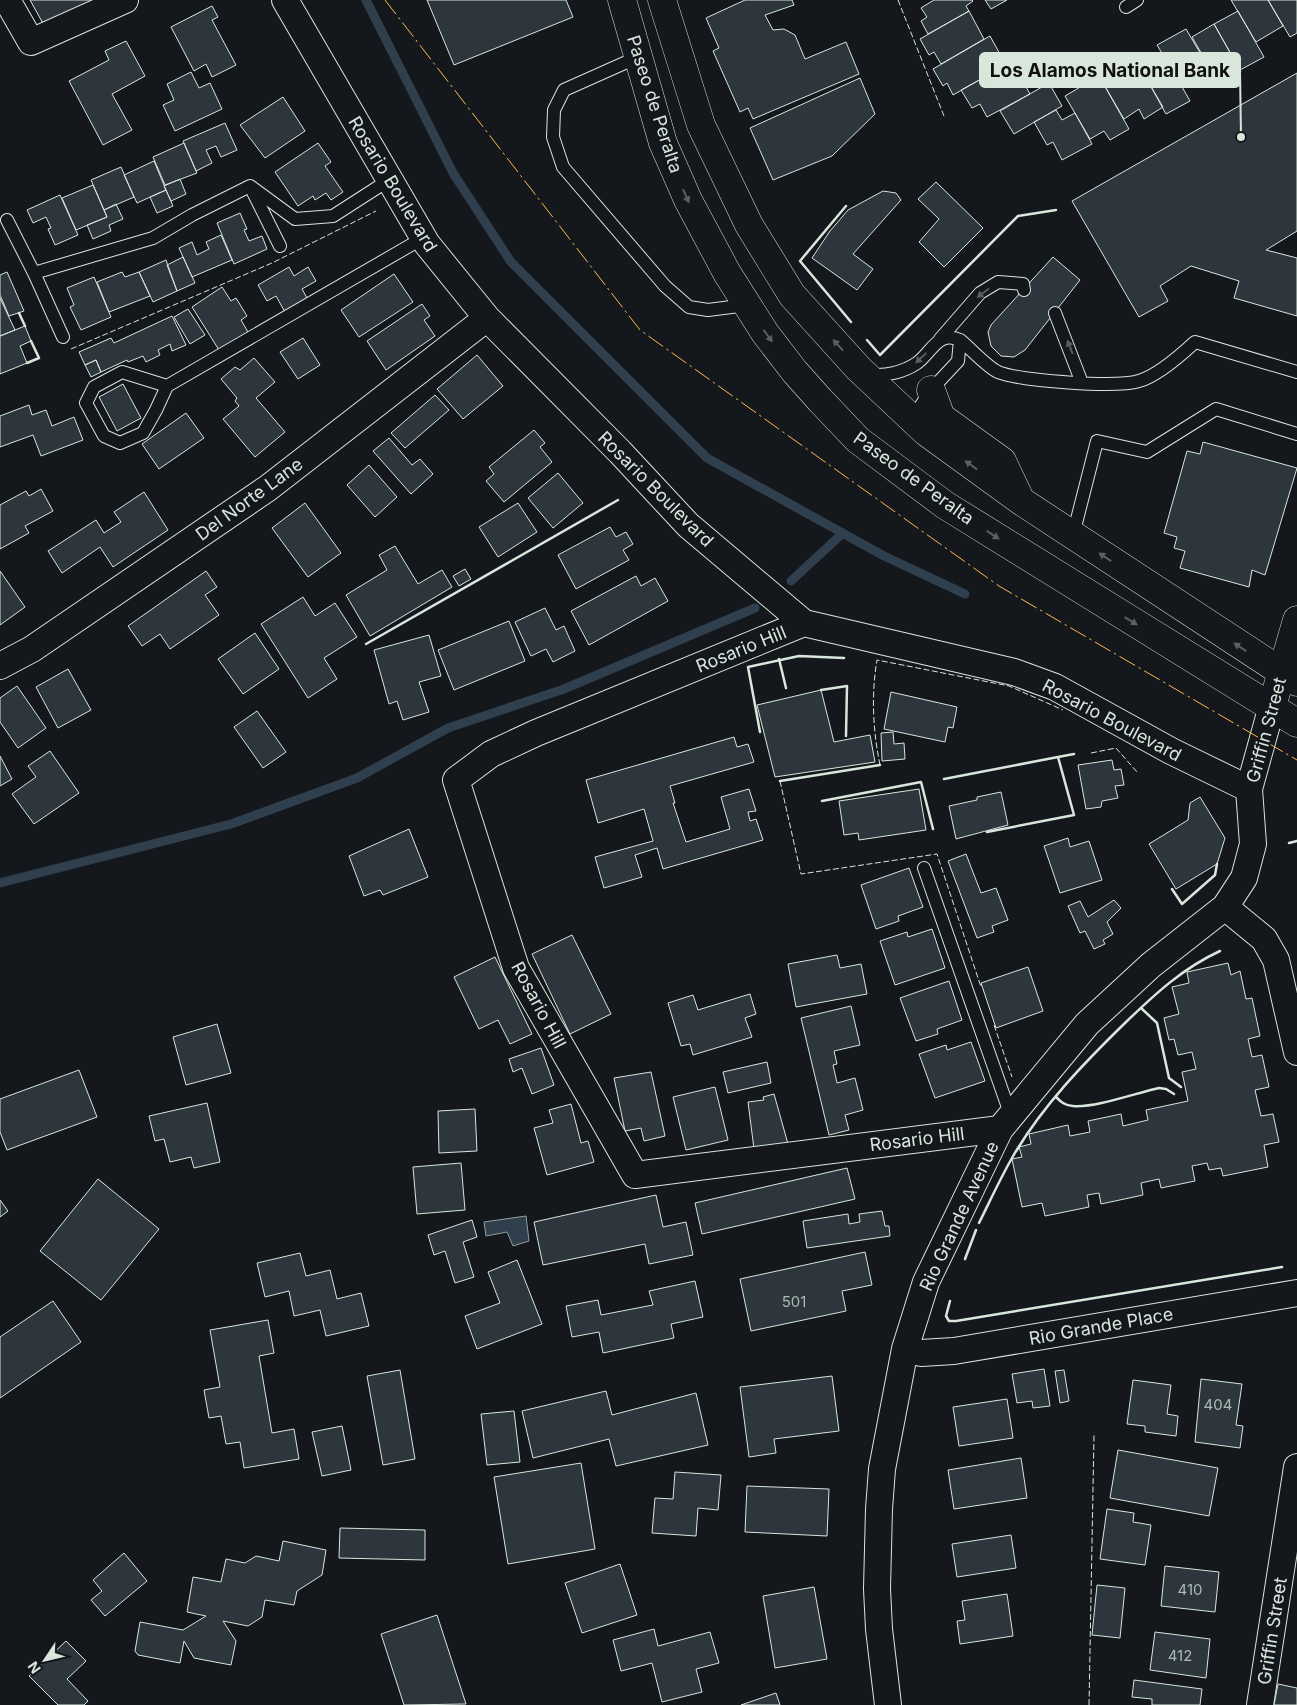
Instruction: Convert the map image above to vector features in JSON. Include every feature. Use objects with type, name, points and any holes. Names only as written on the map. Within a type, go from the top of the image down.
[{"type":"main road","name":"Paseo de Peralta","points":[[622,0],[663,143],[688,200],[747,305],[795,372],[858,440],[945,505],[1297,723]]},
{"type":"main road","name":"Paseo de Peralta","points":[[662,0],[701,125],[748,225],[792,295],[864,373],[926,432],[1021,501],[1289,678]]},
{"type":"main road","points":[[931,390],[941,417],[1002,461],[1021,501]]},
{"type":"main road","name":"Griffin Street","points":[[1272,706],[1289,678],[1297,620]]},
{"type":"street","points":[[7,0],[31,42],[125,0]]},
{"type":"street","name":"Rosario Boulevard","points":[[285,0],[423,238],[487,318],[620,452],[688,525],[804,623],[1014,672],[1055,687],[1171,751],[1249,789]]},
{"type":"street","name":"Del Norte Lane","points":[[0,666],[32,649],[268,488],[487,318]]},
{"type":"street","name":"Rosario Hill","points":[[804,623],[536,733],[491,754],[456,780],[516,968],[635,1175],[1006,1122]]},
{"type":"street","name":"Griffin Street","points":[[1225,906],[1244,878],[1253,844],[1249,789],[1272,706]]},
{"type":"street","points":[[1225,906],[1264,939],[1276,960],[1297,1052]]},
{"type":"street","name":"Rio Grande Avenue","points":[[888,1705],[878,1629],[876,1550],[882,1469],[905,1349],[926,1282],[1006,1122],[1087,1024],[1151,965],[1225,906]]},
{"type":"street","name":"Rio Grande Place","points":[[905,1349],[921,1352],[954,1351],[1297,1293]]},
{"type":"street","name":"Griffin Street","points":[[1260,1705],[1297,1467]]},
{"type":"lane","points":[[1126,7],[1137,0]]},
{"type":"lane","points":[[638,57],[564,90],[554,110],[553,137],[563,167],[665,286],[689,306],[708,310],[747,305]]},
{"type":"lane","points":[[250,186],[295,219],[333,216],[389,180]]},
{"type":"lane","points":[[250,186],[280,246]]},
{"type":"lane","points":[[34,273],[153,238],[192,215],[250,186]]},
{"type":"lane","points":[[8,220],[63,337]]},
{"type":"lane","points":[[167,386],[122,372],[94,388],[86,403],[104,436],[120,442],[143,433],[167,386],[423,238]]},
{"type":"lane","points":[[864,373],[879,376],[907,369],[918,362],[980,293],[998,282],[1023,284],[1024,290]]},
{"type":"lane","points":[[1055,313],[1082,383]]},
{"type":"lane","points":[[940,339],[954,337],[960,340],[997,371],[1082,383],[1121,384],[1140,381],[1179,357],[1195,342],[1297,372]]},
{"type":"lane","points":[[912,418],[931,390],[958,361],[960,340]]},
{"type":"lane","points":[[1073,535],[1097,441],[1146,452],[1216,408],[1297,434]]},
{"type":"lane","points":[[924,868],[1006,1122]]},
{"type":"water","points":[[526,1216],[529,1241],[513,1246],[507,1232],[486,1236],[484,1222]]},
{"type":"building","points":[[30,0],[93,0],[45,27]]},
{"type":"building","points":[[427,0],[566,0],[573,17],[454,65]]},
{"type":"building","points":[[745,0],[792,0],[794,5],[765,15],[773,30],[784,29],[795,35],[805,59],[846,42],[859,74],[753,119],[748,108],[740,112],[713,51],[719,48],[706,18]]},
{"type":"building","points":[[934,0],[973,1],[966,6],[969,11],[928,34],[921,21],[927,17],[921,8]]},
{"type":"building","points":[[985,0],[1007,0],[991,9]]},
{"type":"building","points":[[1231,0],[1268,0],[1283,26],[1256,42]]},
{"type":"building","points":[[1268,0],[1297,0],[1297,33],[1290,37]]},
{"type":"building","points":[[212,6],[218,17],[212,20],[236,65],[212,77],[206,64],[194,71],[171,27]]},
{"type":"building","points":[[969,11],[984,39],[941,64],[934,52],[929,55],[920,39]]},
{"type":"building","points":[[1238,11],[1264,57],[1240,70],[1214,24]]},
{"type":"building","points":[[1214,24],[1241,72],[1219,84],[1192,37]]},
{"type":"building","points":[[1186,29],[1212,73],[1197,81],[1191,70],[1177,78],[1157,45]]},
{"type":"building","points":[[990,36],[1006,65],[953,95],[947,83],[943,86],[933,69]]},
{"type":"building","points":[[126,41],[145,76],[112,94],[132,130],[103,145],[69,81],[109,60],[105,51]]},
{"type":"building","points":[[1163,53],[1190,101],[1166,114],[1140,67]]},
{"type":"building","points":[[1132,54],[1163,107],[1144,119],[1139,109],[1124,119],[1099,76]]},
{"type":"building","points":[[1012,62],[1030,94],[987,117],[980,104],[972,108],[961,90]]},
{"type":"building","points":[[191,72],[199,88],[210,83],[222,109],[175,131],[163,105],[174,100],[167,84]]},
{"type":"building","points":[[1297,73],[1297,231],[1266,250],[1297,258],[1297,316],[1234,298],[1239,281],[1191,266],[1160,286],[1168,301],[1139,317],[1072,201]]},
{"type":"building","points":[[1099,76],[1129,129],[1110,140],[1104,131],[1090,139],[1065,96]]},
{"type":"building","points":[[860,78],[875,114],[832,156],[773,180],[750,128]]},
{"type":"building","points":[[1049,83],[1062,106],[1014,134],[1000,111]]},
{"type":"building","points":[[283,97],[305,131],[265,158],[240,125]]},
{"type":"building","points":[[1056,110],[1062,120],[1075,113],[1092,144],[1062,160],[1053,142],[1047,145],[1034,122]]},
{"type":"building","points":[[225,123],[237,150],[221,157],[216,146],[206,150],[212,163],[196,171],[183,141]]},
{"type":"building","points":[[184,143],[197,173],[165,185],[153,157]]},
{"type":"building","points":[[318,143],[331,162],[325,166],[343,192],[331,200],[326,193],[315,200],[313,196],[298,206],[275,172]]},
{"type":"building","points":[[154,161],[166,190],[137,203],[124,175]]},
{"type":"building","points":[[121,167],[134,197],[104,210],[91,180]]},
{"type":"building","points":[[180,179],[186,194],[171,201],[164,186]]},
{"type":"building","points":[[936,182],[983,228],[944,267],[919,242],[939,219],[918,199]]},
{"type":"building","points":[[93,185],[107,217],[76,230],[62,198]]},
{"type":"building","points":[[166,190],[173,206],[157,213],[150,197]]},
{"type":"building","points":[[883,191],[896,193],[901,200],[853,254],[873,269],[857,290],[812,258],[830,231],[848,210]]},
{"type":"building","points":[[60,195],[78,235],[55,245],[48,229],[51,228],[46,217],[33,223],[27,210]]},
{"type":"building","points":[[116,204],[123,219],[109,225],[111,231],[93,239],[87,225],[107,217],[104,210]]},
{"type":"building","points":[[240,213],[247,229],[244,230],[249,241],[262,236],[267,249],[234,264],[217,223]]},
{"type":"building","points":[[221,235],[232,260],[192,277],[179,248],[192,242],[197,255],[209,249],[206,242]]},
{"type":"building","points":[[183,257],[195,283],[177,291],[167,265]]},
{"type":"building","points":[[1053,257],[1080,280],[1025,350],[1014,357],[1001,356],[991,346],[988,332],[991,325]]},
{"type":"building","points":[[166,260],[177,291],[153,302],[139,272]]},
{"type":"building","points":[[289,267],[294,276],[308,267],[316,281],[302,289],[307,298],[285,312],[276,296],[267,301],[258,285]]},
{"type":"building","points":[[7,272],[24,311],[9,316],[0,295],[0,275]]},
{"type":"building","points":[[122,272],[125,277],[139,272],[150,296],[109,312],[97,282]]},
{"type":"building","points":[[394,274],[413,302],[359,337],[341,310]]},
{"type":"building","points":[[94,277],[111,317],[81,330],[70,307],[74,305],[67,288]]},
{"type":"building","points":[[222,287],[231,301],[236,298],[247,316],[241,320],[248,332],[219,350],[192,307]]},
{"type":"building","points":[[0,298],[15,330],[0,336]]},
{"type":"building","points":[[422,304],[430,316],[424,320],[435,336],[386,370],[367,341]]},
{"type":"building","points":[[188,309],[205,335],[190,344],[174,317]]},
{"type":"building","points":[[172,316],[186,345],[172,351],[170,344],[158,350],[160,355],[146,362],[143,356],[128,362],[127,360],[101,372],[96,360],[85,365],[79,352],[111,338],[114,343]]},
{"type":"building","points":[[25,326],[31,341],[20,346],[27,363],[0,374],[0,336]]},
{"type":"building","points":[[303,338],[320,365],[298,379],[280,352]]},
{"type":"building","points":[[477,355],[503,386],[463,419],[437,389]]},
{"type":"building","points":[[254,358],[275,382],[256,398],[285,432],[255,457],[223,419],[239,406],[235,401],[237,398],[221,379],[235,367],[240,370]]},
{"type":"building","points":[[96,360],[101,372],[91,377],[85,365]]},
{"type":"building","points":[[123,384],[141,418],[117,431],[99,397]]},
{"type":"building","points":[[435,395],[449,410],[405,448],[391,433]]},
{"type":"building","points":[[29,405],[32,415],[46,410],[52,426],[74,417],[83,440],[41,456],[33,435],[0,447],[0,416]]},
{"type":"building","points":[[186,413],[204,438],[159,469],[142,444]]},
{"type":"building","points":[[534,430],[545,443],[540,447],[552,462],[504,502],[486,481],[494,474],[489,467]]},
{"type":"building","points":[[389,438],[412,465],[420,459],[433,474],[411,494],[373,451]]},
{"type":"building","points":[[1203,442],[1297,468],[1265,575],[1252,570],[1249,587],[1180,568],[1185,551],[1174,548],[1177,537],[1164,533],[1187,451],[1200,454]]},
{"type":"building","points":[[369,465],[397,497],[375,517],[347,485]]},
{"type":"building","points":[[558,473],[583,503],[553,528],[528,498]]},
{"type":"building","points":[[41,489],[53,511],[25,526],[29,533],[0,549],[0,505],[26,491],[29,496]]},
{"type":"building","points":[[144,492],[168,530],[113,567],[100,547],[62,573],[48,551],[96,520],[104,533],[121,522],[114,512]]},
{"type":"building","points":[[305,503],[341,553],[308,577],[272,528]]},
{"type":"building","points":[[518,503],[537,532],[498,557],[479,527]]},
{"type":"building","points":[[610,527],[616,537],[626,532],[633,544],[623,550],[629,560],[576,589],[558,555]]},
{"type":"building","points":[[395,546],[418,584],[442,570],[452,587],[370,636],[346,595],[387,570],[379,555]]},
{"type":"building","points":[[465,569],[471,579],[459,586],[453,576]]},
{"type":"building","points":[[0,571],[25,607],[0,625]]},
{"type":"building","points":[[206,571],[217,587],[205,595],[219,615],[170,649],[160,634],[142,646],[128,626]]},
{"type":"building","points":[[636,576],[641,586],[655,578],[668,601],[589,645],[571,611]]},
{"type":"building","points":[[303,597],[315,616],[335,603],[357,637],[324,658],[337,679],[308,698],[261,624]]},
{"type":"building","points":[[545,608],[556,630],[564,626],[575,651],[553,662],[546,649],[531,656],[515,622]]},
{"type":"building","points":[[509,621],[525,661],[454,690],[438,650]]},
{"type":"building","points":[[255,633],[279,669],[243,694],[218,659]]},
{"type":"building","points":[[429,635],[441,676],[419,682],[429,712],[403,720],[397,701],[389,704],[374,650]]},
{"type":"building","points":[[68,669],[91,710],[58,728],[36,687]]},
{"type":"building","points":[[17,686],[46,728],[18,748],[0,722],[0,698]]},
{"type":"building","points":[[821,690],[834,742],[870,735],[875,762],[775,777],[757,705]]},
{"type":"building","points":[[891,692],[957,707],[953,728],[948,727],[945,742],[884,729]]},
{"type":"building","points":[[257,711],[286,752],[263,768],[234,727]]},
{"type":"building","points":[[893,732],[894,744],[904,743],[905,759],[882,761],[881,733]]},
{"type":"building","points":[[734,737],[737,747],[748,744],[754,762],[670,786],[675,803],[673,803],[686,842],[730,829],[721,797],[749,789],[756,811],[748,812],[750,821],[756,819],[763,840],[663,869],[657,848],[635,855],[642,877],[604,888],[595,857],[653,841],[644,809],[598,823],[586,780]]},
{"type":"building","points":[[50,751],[79,793],[34,824],[12,794],[36,777],[28,766]]},
{"type":"building","points":[[0,756],[12,779],[0,786]]},
{"type":"building","points":[[1112,760],[1114,770],[1121,769],[1124,785],[1115,786],[1118,798],[1102,801],[1101,807],[1086,809],[1078,765]]},
{"type":"building","points":[[919,789],[926,830],[859,840],[858,833],[844,835],[839,801]]},
{"type":"building","points":[[1001,792],[1008,825],[956,839],[949,806]]},
{"type":"building","points":[[1200,797],[1225,838],[1217,864],[1176,889],[1149,844],[1188,820],[1190,803]]},
{"type":"building","points":[[409,829],[428,877],[383,895],[380,890],[364,896],[349,856]]},
{"type":"building","points":[[1068,838],[1070,847],[1089,841],[1102,880],[1060,893],[1044,846]]},
{"type":"building","points":[[966,854],[981,893],[996,888],[1008,920],[992,926],[994,932],[977,938],[948,861]]},
{"type":"building","points":[[909,868],[923,907],[898,916],[899,921],[876,929],[861,885]]},
{"type":"building","points":[[1114,900],[1121,908],[1107,922],[1113,934],[1103,940],[1105,944],[1094,949],[1085,931],[1080,933],[1068,906],[1080,901],[1088,917]]},
{"type":"building","points":[[932,929],[945,968],[895,985],[880,941],[907,932],[908,937]]},
{"type":"building","points":[[572,935],[611,1014],[570,1034],[532,954]]},
{"type":"building","points":[[837,955],[840,968],[861,964],[867,994],[796,1007],[788,964]]},
{"type":"building","points":[[495,957],[532,1034],[510,1044],[498,1020],[479,1029],[454,977]]},
{"type":"building","points":[[1228,963],[1231,975],[1240,971],[1246,999],[1252,998],[1260,1036],[1248,1039],[1252,1057],[1262,1055],[1269,1087],[1255,1090],[1261,1116],[1273,1114],[1279,1142],[1264,1145],[1268,1167],[1223,1176],[1221,1168],[1209,1170],[1207,1163],[1192,1166],[1195,1181],[1161,1188],[1159,1179],[1141,1183],[1143,1195],[1101,1204],[1099,1193],[1087,1195],[1089,1207],[1045,1216],[1042,1203],[1022,1207],[1012,1159],[1022,1157],[1019,1147],[1031,1144],[1029,1134],[1068,1125],[1070,1136],[1090,1132],[1088,1121],[1121,1114],[1123,1126],[1148,1120],[1146,1110],[1188,1101],[1182,1072],[1196,1069],[1192,1052],[1178,1055],[1174,1039],[1169,1040],[1164,1018],[1179,1014],[1172,987],[1189,983],[1187,972]]},
{"type":"building","points":[[1028,967],[1043,1011],[996,1028],[981,983]]},
{"type":"building","points":[[949,981],[962,1020],[937,1029],[938,1034],[916,1041],[900,998]]},
{"type":"building","points":[[750,994],[756,1014],[745,1018],[752,1037],[693,1055],[690,1044],[681,1046],[668,1003],[693,995],[698,1010]]},
{"type":"building","points":[[851,1006],[860,1045],[834,1051],[837,1064],[833,1065],[837,1083],[855,1078],[863,1110],[845,1115],[849,1130],[829,1135],[801,1018]]},
{"type":"building","points":[[217,1024],[231,1073],[186,1085],[173,1037]]},
{"type":"building","points":[[971,1042],[985,1081],[935,1098],[919,1054],[946,1045],[947,1050]]},
{"type":"building","points":[[541,1048],[554,1085],[532,1094],[522,1068],[513,1072],[509,1059]]},
{"type":"building","points":[[767,1062],[771,1083],[728,1093],[723,1072]]},
{"type":"building","points":[[79,1070],[97,1117],[7,1150],[0,1132],[0,1099]]},
{"type":"building","points":[[651,1072],[665,1136],[644,1141],[641,1128],[625,1131],[614,1078]]},
{"type":"building","points":[[715,1087],[728,1140],[686,1150],[673,1097]]},
{"type":"building","points":[[774,1094],[788,1144],[754,1149],[748,1102],[764,1100],[763,1097]]},
{"type":"building","points":[[207,1103],[220,1162],[194,1168],[191,1157],[170,1162],[164,1139],[155,1141],[149,1116]]},
{"type":"building","points":[[571,1104],[581,1143],[588,1141],[594,1162],[547,1175],[534,1128],[553,1123],[549,1110]]},
{"type":"building","points":[[475,1109],[477,1151],[439,1153],[438,1111]]},
{"type":"building","points":[[461,1163],[465,1210],[417,1214],[413,1167]]},
{"type":"building","points":[[847,1168],[855,1199],[702,1234],[695,1203]]},
{"type":"building","points":[[98,1179],[159,1229],[101,1300],[40,1251]]},
{"type":"building","points":[[656,1195],[663,1227],[686,1222],[693,1255],[649,1264],[645,1244],[543,1265],[534,1222]]},
{"type":"building","points":[[0,1200],[8,1211],[0,1217]]},
{"type":"building","points":[[882,1211],[885,1226],[889,1226],[890,1236],[807,1248],[803,1221],[848,1214],[849,1224],[860,1222],[859,1214]]},
{"type":"building","points":[[472,1220],[477,1237],[463,1242],[474,1277],[455,1283],[445,1251],[434,1255],[428,1235]]},
{"type":"building","points":[[865,1252],[872,1285],[842,1291],[846,1311],[751,1331],[740,1279]]},
{"type":"building","points":[[300,1253],[306,1276],[330,1270],[337,1299],[361,1293],[369,1326],[326,1336],[320,1310],[294,1316],[289,1291],[265,1297],[257,1263]]},
{"type":"building","points":[[517,1260],[542,1324],[477,1349],[465,1316],[500,1303],[488,1272]]},
{"type":"building","points":[[695,1281],[703,1317],[671,1324],[674,1338],[603,1353],[599,1332],[572,1337],[566,1306],[598,1300],[601,1315],[653,1305],[649,1291]]},
{"type":"building","points":[[53,1301],[81,1342],[0,1398],[0,1337]]},
{"type":"building","points":[[268,1320],[274,1353],[259,1356],[272,1433],[294,1429],[299,1459],[244,1468],[240,1442],[226,1444],[221,1416],[209,1418],[204,1390],[220,1387],[210,1330]]},
{"type":"building","points":[[1044,1369],[1050,1406],[1033,1408],[1032,1401],[1017,1403],[1012,1374]]},
{"type":"building","points":[[400,1370],[415,1459],[383,1465],[367,1376]]},
{"type":"building","points":[[1064,1370],[1069,1401],[1060,1403],[1055,1371]]},
{"type":"building","points":[[832,1376],[839,1431],[774,1439],[776,1453],[749,1457],[740,1387]]},
{"type":"building","points":[[1201,1379],[1242,1384],[1236,1425],[1243,1426],[1240,1448],[1195,1442]]},
{"type":"building","points":[[1133,1380],[1171,1385],[1167,1414],[1178,1416],[1176,1436],[1145,1432],[1145,1426],[1127,1424]]},
{"type":"building","points":[[606,1391],[612,1415],[696,1393],[708,1445],[616,1466],[609,1439],[533,1458],[522,1411]]},
{"type":"building","points":[[1007,1399],[1013,1438],[959,1446],[953,1407]]},
{"type":"building","points":[[514,1411],[520,1462],[487,1465],[481,1414]]},
{"type":"building","points":[[342,1426],[351,1470],[322,1476],[312,1432]]},
{"type":"building","points":[[1118,1450],[1218,1468],[1209,1516],[1110,1498]]},
{"type":"building","points":[[1021,1458],[1027,1498],[954,1509],[948,1470]]},
{"type":"building","points":[[581,1463],[595,1549],[508,1564],[494,1477]]},
{"type":"building","points":[[675,1472],[721,1475],[718,1510],[698,1508],[696,1536],[652,1533],[655,1498],[673,1499]]},
{"type":"building","points":[[747,1486],[829,1489],[827,1536],[745,1532]]},
{"type":"building","points":[[1107,1509],[1134,1513],[1133,1522],[1151,1525],[1145,1565],[1100,1559]]},
{"type":"building","points":[[340,1528],[425,1530],[425,1560],[339,1558]]},
{"type":"building","points":[[1011,1535],[1016,1568],[957,1577],[952,1544]]},
{"type":"building","points":[[283,1541],[326,1550],[322,1575],[297,1591],[294,1605],[265,1600],[262,1617],[248,1626],[223,1621],[236,1641],[231,1665],[194,1658],[184,1641],[180,1663],[138,1655],[135,1651],[140,1622],[183,1630],[206,1616],[187,1612],[193,1577],[221,1582],[226,1559],[245,1563],[256,1556],[279,1561]]},
{"type":"building","points":[[124,1553],[147,1581],[105,1616],[91,1600],[102,1591],[93,1580]]},
{"type":"building","points":[[620,1564],[637,1615],[582,1633],[565,1583]]},
{"type":"building","points":[[1165,1566],[1219,1572],[1215,1612],[1161,1606]]},
{"type":"building","points":[[1097,1585],[1125,1588],[1120,1638],[1092,1635]]},
{"type":"building","points":[[814,1587],[827,1659],[775,1668],[763,1596]]},
{"type":"building","points":[[1007,1594],[1013,1636],[960,1644],[957,1621],[965,1620],[962,1601]]},
{"type":"building","points":[[437,1615],[466,1704],[404,1705],[381,1634]]},
{"type":"building","points":[[654,1629],[658,1646],[710,1632],[719,1663],[696,1669],[702,1692],[662,1702],[652,1663],[621,1671],[613,1640]]},
{"type":"building","points":[[1155,1632],[1210,1639],[1206,1678],[1150,1670]]},
{"type":"building","points":[[66,1641],[86,1661],[67,1679],[88,1701],[84,1705],[58,1705],[29,1676]]},
{"type":"building","points":[[1134,1680],[1202,1689],[1200,1705],[1152,1705],[1152,1699],[1132,1697]]},
{"type":"building","points":[[1278,1684],[1297,1688],[1297,1705],[1274,1705]]},
{"type":"building","points":[[776,1693],[780,1705],[741,1705]]},
{"type":"waterway","points":[[366,0],[453,173],[511,262],[707,458],[884,556],[965,594]]},
{"type":"waterway","points":[[791,581],[843,533]]},
{"type":"waterway","points":[[0,883],[231,824],[357,778],[448,728],[564,689],[755,608]]},
{"type":"fence","points":[[898,0],[944,116]]},
{"type":"fence","points":[[71,349],[272,263],[376,211]]},
{"type":"fence","points":[[880,765],[874,713],[874,686],[877,660],[1009,686],[1063,710]]},
{"type":"fence","points":[[1091,753],[1116,748],[1137,772]]},
{"type":"fence","points":[[780,781],[801,874],[937,854],[981,987]]},
{"type":"fence","points":[[994,1025],[1012,1077]]},
{"type":"fence","points":[[1089,1705],[1094,1435]]},
{"type":"wall","points":[[846,206],[800,261],[851,322]]},
{"type":"wall","points":[[867,340],[880,355],[1018,216],[1056,210]]},
{"type":"wall","points":[[19,313],[25,326]]},
{"type":"wall","points":[[27,363],[39,358],[31,341]]},
{"type":"wall","points":[[366,644],[618,500]]},
{"type":"wall","points":[[760,732],[748,667],[799,656],[844,658]]},
{"type":"wall","points":[[779,659],[786,688]]},
{"type":"wall","points":[[821,690],[847,686],[846,736]]},
{"type":"wall","points":[[1058,757],[1074,754]]},
{"type":"wall","points":[[944,779],[1058,757],[1074,815],[987,832]]},
{"type":"wall","points":[[780,781],[880,765]]},
{"type":"wall","points":[[822,801],[921,782],[933,829]]},
{"type":"wall","points":[[1289,843],[1297,841]]},
{"type":"wall","points":[[1172,889],[1182,904],[1215,875],[1217,864]]},
{"type":"wall","points":[[979,1223],[1024,1139],[1050,1103],[1079,1069],[1110,1037],[1159,992],[1194,965],[1220,951]]},
{"type":"wall","points":[[1141,1008],[1157,1023],[1169,1078],[1181,1087]]},
{"type":"wall","points":[[1056,1097],[1068,1105],[1082,1106],[1104,1103],[1159,1088],[1166,1089],[1174,1094]]},
{"type":"wall","points":[[965,1259],[976,1230]]},
{"type":"wall","points":[[950,1301],[946,1316],[949,1321],[956,1321],[1282,1267]]},
{"type":"power","points":[[385,0],[640,330],[999,586],[1297,760]]},
{"type":"place","name":"Los Alamos National Bank","points":[[1241,137]]}]
